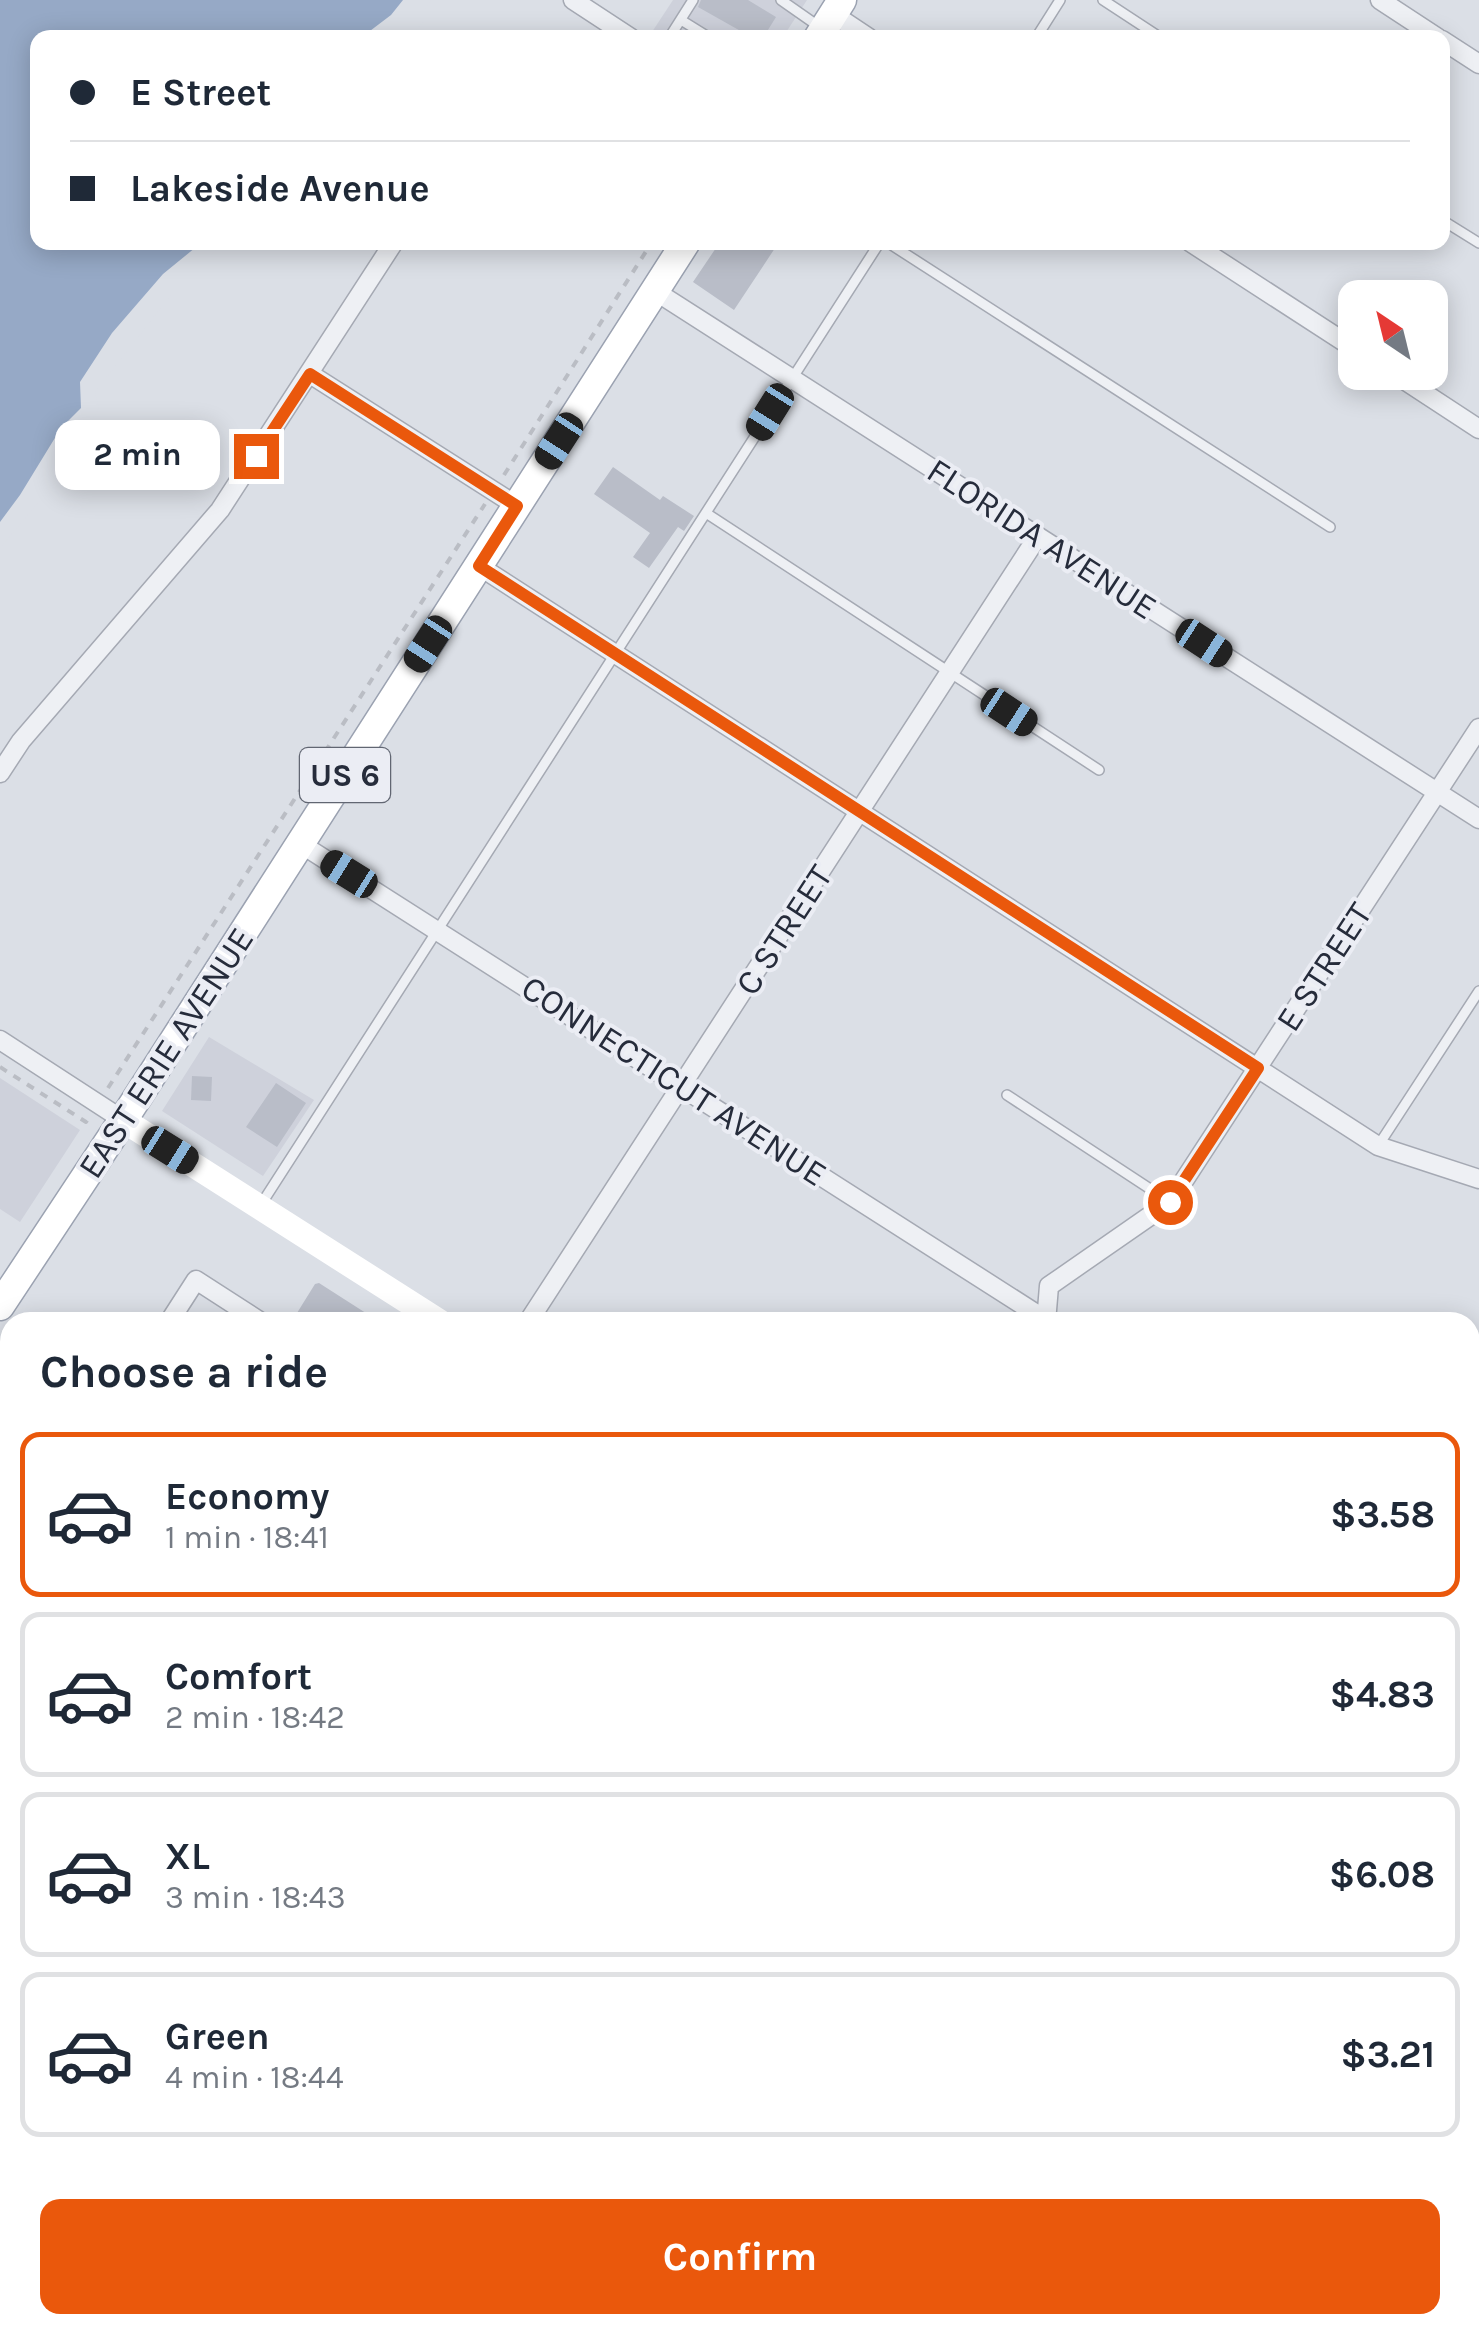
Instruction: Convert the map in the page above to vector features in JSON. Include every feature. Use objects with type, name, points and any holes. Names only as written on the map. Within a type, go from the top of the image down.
[{"type":"main road","name":"EAST ERIE AVENUE","points":[[0,1306],[479,566],[505,499],[681,250]]},
{"type":"main road","points":[[123,1120],[424,1312]]},
{"type":"street","points":[[573,0],[596,6],[622,30]]},
{"type":"street","points":[[1380,0],[1426,30]]},
{"type":"street","points":[[1450,45],[1479,64]]},
{"type":"street","points":[[0,773],[22,741],[211,522],[389,250]]},
{"type":"street","points":[[1202,250],[1338,338]]},
{"type":"street","name":"FLORIDA AVENUE","points":[[655,291],[1479,819]]},
{"type":"street","points":[[310,374],[505,499]]},
{"type":"street","points":[[1420,390],[1479,428]]},
{"type":"street","name":"C STREET","points":[[535,1312],[1038,536]]},
{"type":"street","points":[[479,566],[1378,1146],[1479,1178]]},
{"type":"street","name":"E STREET","points":[[1047,1312],[1049,1286],[1170,1202],[1479,728]]},
{"type":"street","name":"CONNECTICUT AVENUE","points":[[301,844],[1032,1312]]},
{"type":"street","points":[[0,1040],[123,1120]]},
{"type":"street","points":[[175,1312],[196,1280],[246,1312]]},
{"type":"lane","points":[[674,30],[692,0]]},
{"type":"lane","points":[[780,0],[829,20]]},
{"type":"lane","points":[[1041,30],[1060,0]]},
{"type":"lane","points":[[1102,0],[1148,30]]},
{"type":"lane","points":[[681,20],[697,30]]},
{"type":"lane","points":[[1450,225],[1479,244]]},
{"type":"lane","points":[[259,1207],[791,378],[879,250]]},
{"type":"lane","points":[[897,250],[1330,527]]},
{"type":"lane","points":[[706,513],[1099,770]]},
{"type":"lane","points":[[1378,1146],[1475,1006],[1479,991]]},
{"type":"lane","points":[[1008,1094],[1170,1202]]},
{"type":"path","points":[[0,1067],[86,1122],[505,499],[647,250]]},
{"type":"shaded area","points":[[673,0],[807,0],[788,30],[653,30]]},
{"type":"shaded area","points":[[209,1037],[314,1100],[263,1176],[162,1111]]},
{"type":"shaded area","points":[[0,1078],[80,1130],[20,1222],[0,1209]]},
{"type":"water","points":[[0,0],[426,0],[407,30],[30,30],[30,250],[212,250],[168,292],[90,391],[95,406],[0,543]]},
{"type":"pier","points":[[403,0],[431,0],[425,9],[425,20],[416,30],[371,30]]},
{"type":"pier","points":[[192,250],[216,250],[171,295],[95,392],[99,408],[53,485],[0,548],[0,522],[61,428],[81,408],[80,382],[112,333],[163,274]]},
{"type":"building","points":[[701,0],[748,0],[776,17],[768,30],[739,30],[698,7]]},
{"type":"building","points":[[715,250],[774,250],[734,310],[693,282]]},
{"type":"building","points":[[613,467],[660,500],[663,496],[694,516],[684,531],[678,527],[649,568],[633,557],[650,533],[594,494]]},
{"type":"building","points":[[192,1076],[212,1077],[211,1101],[191,1100]]},
{"type":"building","points":[[276,1083],[306,1103],[277,1147],[246,1127]]},
{"type":"building","points":[[319,1283],[364,1312],[298,1312]]},
{"type":"route","points":[[256,456],[310,374],[517,506],[479,566],[1258,1068],[1170,1202]]}]
